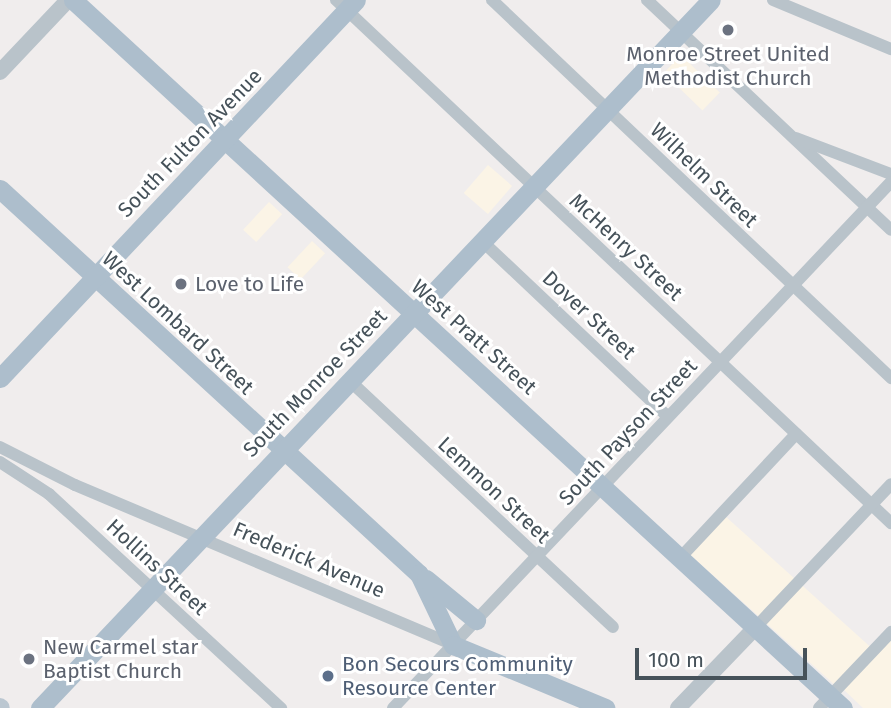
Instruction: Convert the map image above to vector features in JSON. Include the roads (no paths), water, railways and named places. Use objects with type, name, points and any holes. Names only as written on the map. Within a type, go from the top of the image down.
[{"type":"main road","name":"West Pratt Street","points":[[71,0],[603,486],[755,628],[831,704]]},
{"type":"main road","name":"South Monroe Street","points":[[40,708],[711,0]]},
{"type":"main road","name":"South Fulton Avenue","points":[[0,379],[225,139],[346,3]]},
{"type":"main road","name":"West Lombard Street","points":[[0,189],[419,574],[476,620]]},
{"type":"main road","name":"West Lombard Street","points":[[419,574],[453,645]]},
{"type":"main road","name":"Frederick Avenue","points":[[453,645],[605,708]]},
{"type":"street","points":[[0,72],[71,0]]},
{"type":"street","name":"Wilhelm Street","points":[[492,0],[891,377]]},
{"type":"street","points":[[647,0],[891,230]]},
{"type":"street","points":[[774,0],[891,50]]},
{"type":"street","name":"McHenry Street","points":[[346,3],[534,187],[891,523]]},
{"type":"street","points":[[790,135],[891,174]]},
{"type":"street","name":"South Payson Street","points":[[393,708],[891,182]]},
{"type":"street","name":"Dover Street","points":[[482,241],[668,417]]},
{"type":"street","name":"Lemmon Street","points":[[349,381],[613,627]]},
{"type":"street","points":[[680,558],[796,434]]},
{"type":"street","name":"Frederick Avenue","points":[[0,447],[200,539],[453,645]]},
{"type":"street","name":"Hollins Street","points":[[0,462],[49,494],[281,708]]},
{"type":"street","points":[[678,708],[891,484]]},
{"type":"street","points":[[831,704],[891,632]]},
{"type":"place","name":"Monroe Street United Methodist Church","points":[[728,30]]},
{"type":"place","name":"Love to Life","points":[[181,284]]},
{"type":"place","name":"New Carmel star Baptist Church","points":[[29,659]]},
{"type":"place","name":"Bon Secours Community Resource Center","points":[[328,676]]}]
